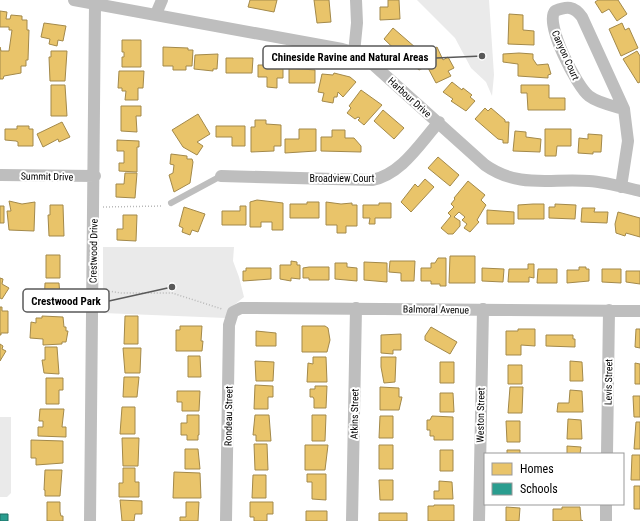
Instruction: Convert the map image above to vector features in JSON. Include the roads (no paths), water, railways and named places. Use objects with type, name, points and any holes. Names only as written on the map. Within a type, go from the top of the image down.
[{"type":"street","name":"Harbour Drive","points":[[74,0],[156,14],[354,53],[367,58],[485,165],[503,176],[526,181],[587,180],[640,191]]},
{"type":"street","points":[[156,14],[162,0]]},
{"type":"street","points":[[354,53],[357,23],[356,0]]},
{"type":"street","name":"Crestwood Drive","points":[[90,521],[95,176],[95,4]]},
{"type":"street","name":"Canyon Court","points":[[621,186],[628,141],[624,109],[582,17],[573,8],[568,6],[555,11],[551,19],[554,29],[567,62],[580,87],[590,97],[624,109]]},
{"type":"street","name":"Broadview Court","points":[[221,176],[372,180],[381,178],[398,168],[438,122]]},
{"type":"street","name":"Summit Drive","points":[[0,176],[95,176]]},
{"type":"street","name":"Balmoral Avenue","points":[[233,312],[240,308],[249,307],[640,311]]},
{"type":"street","name":"Atkins Street","points":[[352,521],[356,308]]},
{"type":"street","name":"Weston Street","points":[[479,521],[483,310]]},
{"type":"street","name":"Levis Street","points":[[607,453],[609,310]]},
{"type":"street","name":"Rondeau Street","points":[[226,521],[229,324],[233,312]]},
{"type":"street","points":[[606,505],[606,521]]},
{"type":"lane","points":[[171,203],[221,176]]},
{"type":"place","name":"Chineside Ravine and Natural Areas","points":[[482,56]]},
{"type":"place","name":"Crestwood Park","points":[[172,287]]}]
